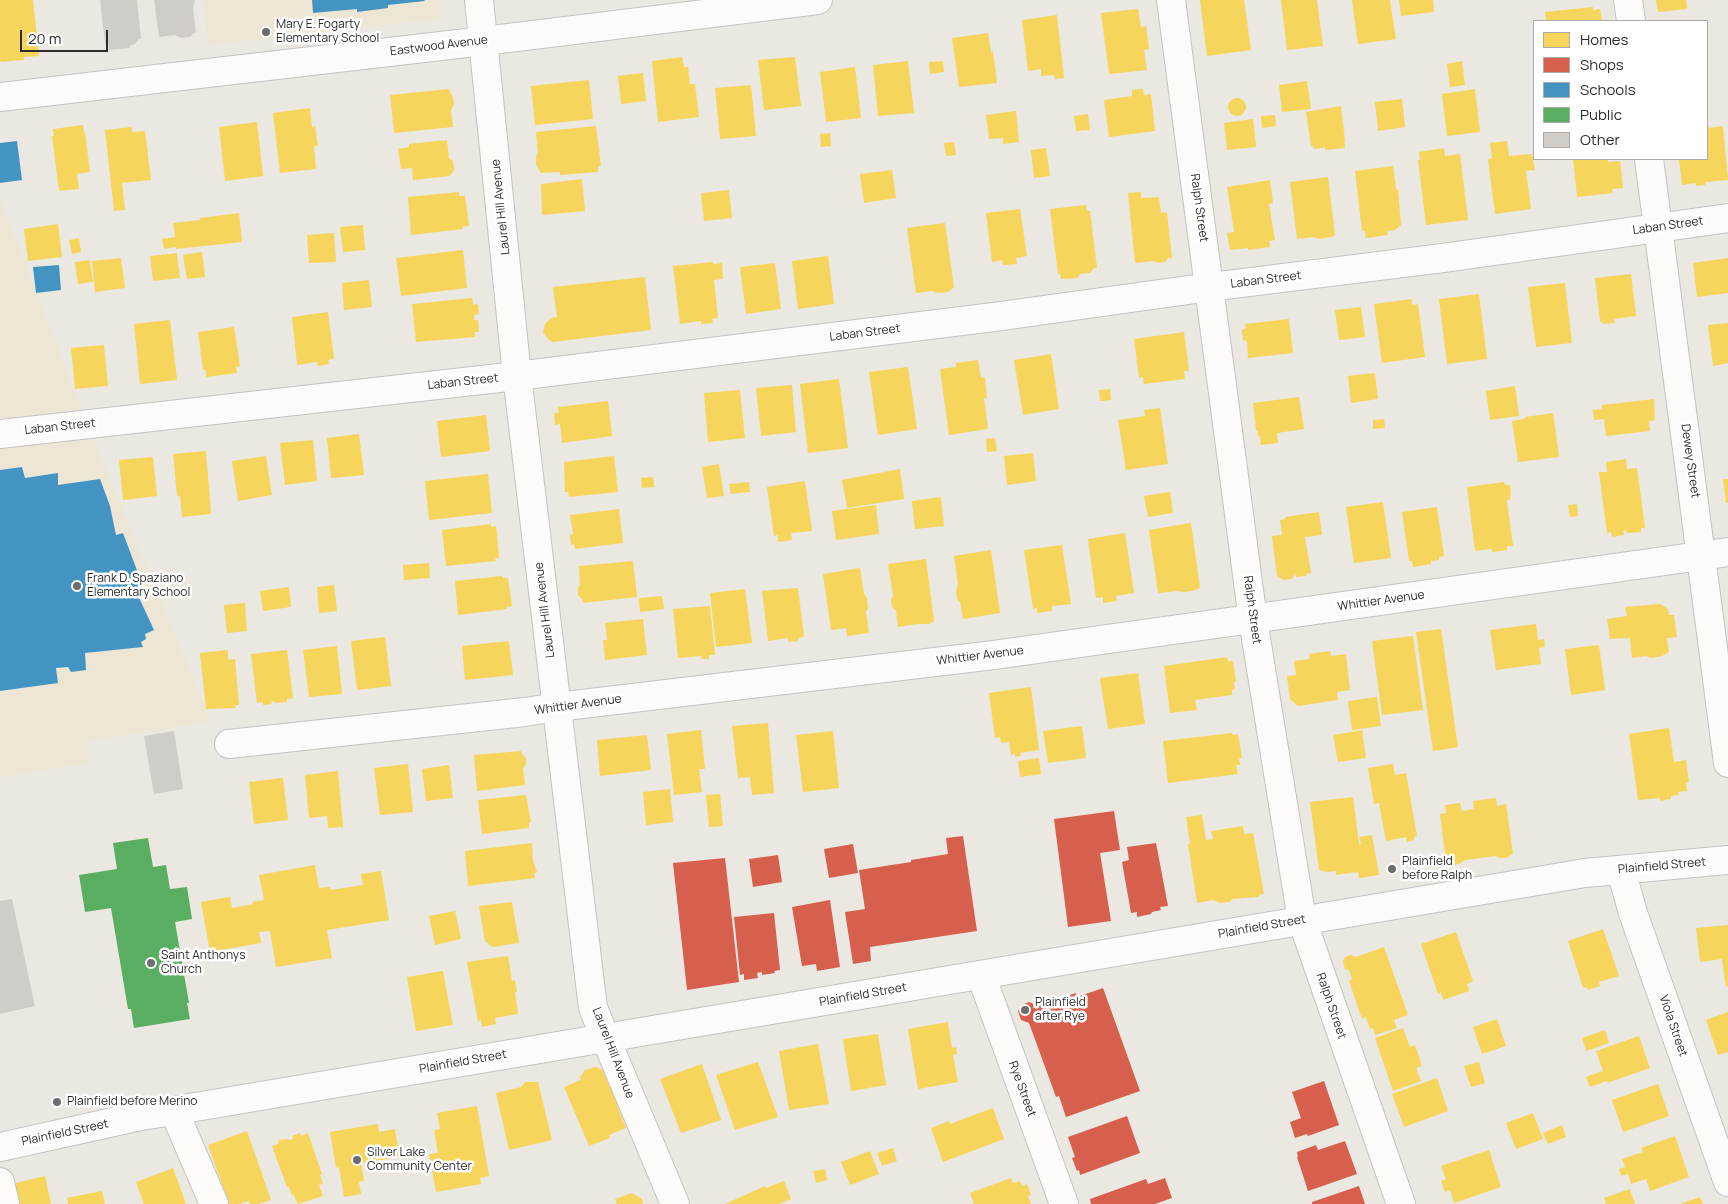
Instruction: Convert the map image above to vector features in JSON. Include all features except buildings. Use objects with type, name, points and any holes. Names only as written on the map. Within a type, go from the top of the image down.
[{"type":"street","name":"Laurel Hill Avenue","points":[[479,0],[517,376],[593,1008],[675,1204]]},
{"type":"street","name":"Eastwood Avenue","points":[[0,97],[818,0]]},
{"type":"street","name":"Ralph Street","points":[[1171,0],[1253,620],[1302,920],[1401,1204]]},
{"type":"street","points":[[1628,0],[1631,20]]},
{"type":"street","name":"Dewey Street","points":[[1649,160],[1658,227],[1715,554],[1728,763]]},
{"type":"street","name":"Laban Street","points":[[0,434],[517,376],[994,317],[1210,287],[1443,258],[1728,218]]},
{"type":"street","name":"Whittier Avenue","points":[[229,744],[525,712],[994,655],[1715,554]]},
{"type":"street","name":"Plainfield Street","points":[[0,1147],[86,1127],[174,1111],[1547,879],[1728,860]]},
{"type":"street","name":"Viola Street","points":[[1621,870],[1633,913],[1728,1182]]},
{"type":"street","name":"Rye Street","points":[[981,975],[1064,1204]]},
{"type":"street","points":[[174,1111],[214,1204]]},
{"type":"street","points":[[0,1182],[5,1204]]},
{"type":"shaded area","name":"Mary E. Fogarty Elementary School","points":[[203,0],[439,0],[441,19],[208,45]]},
{"type":"shaded area","name":"Frank D. Spaziano Elementary School","points":[[0,199],[98,450],[211,721],[86,742],[89,763],[0,777]]},
{"type":"place","name":"Mary E. Fogarty Elementary School","points":[[266,32]]},
{"type":"place","name":"Frank D. Spaziano Elementary School","points":[[77,586]]},
{"type":"place","name":"Plainfield before Ralph","points":[[1392,869]]},
{"type":"place","name":"Saint Anthonys Church","points":[[151,963]]},
{"type":"place","name":"Plainfield after Rye","points":[[1025,1010]]},
{"type":"place","name":"Plainfield before Merino","points":[[57,1102]]},
{"type":"place","name":"Silver Lake Community Center","points":[[357,1160]]}]
